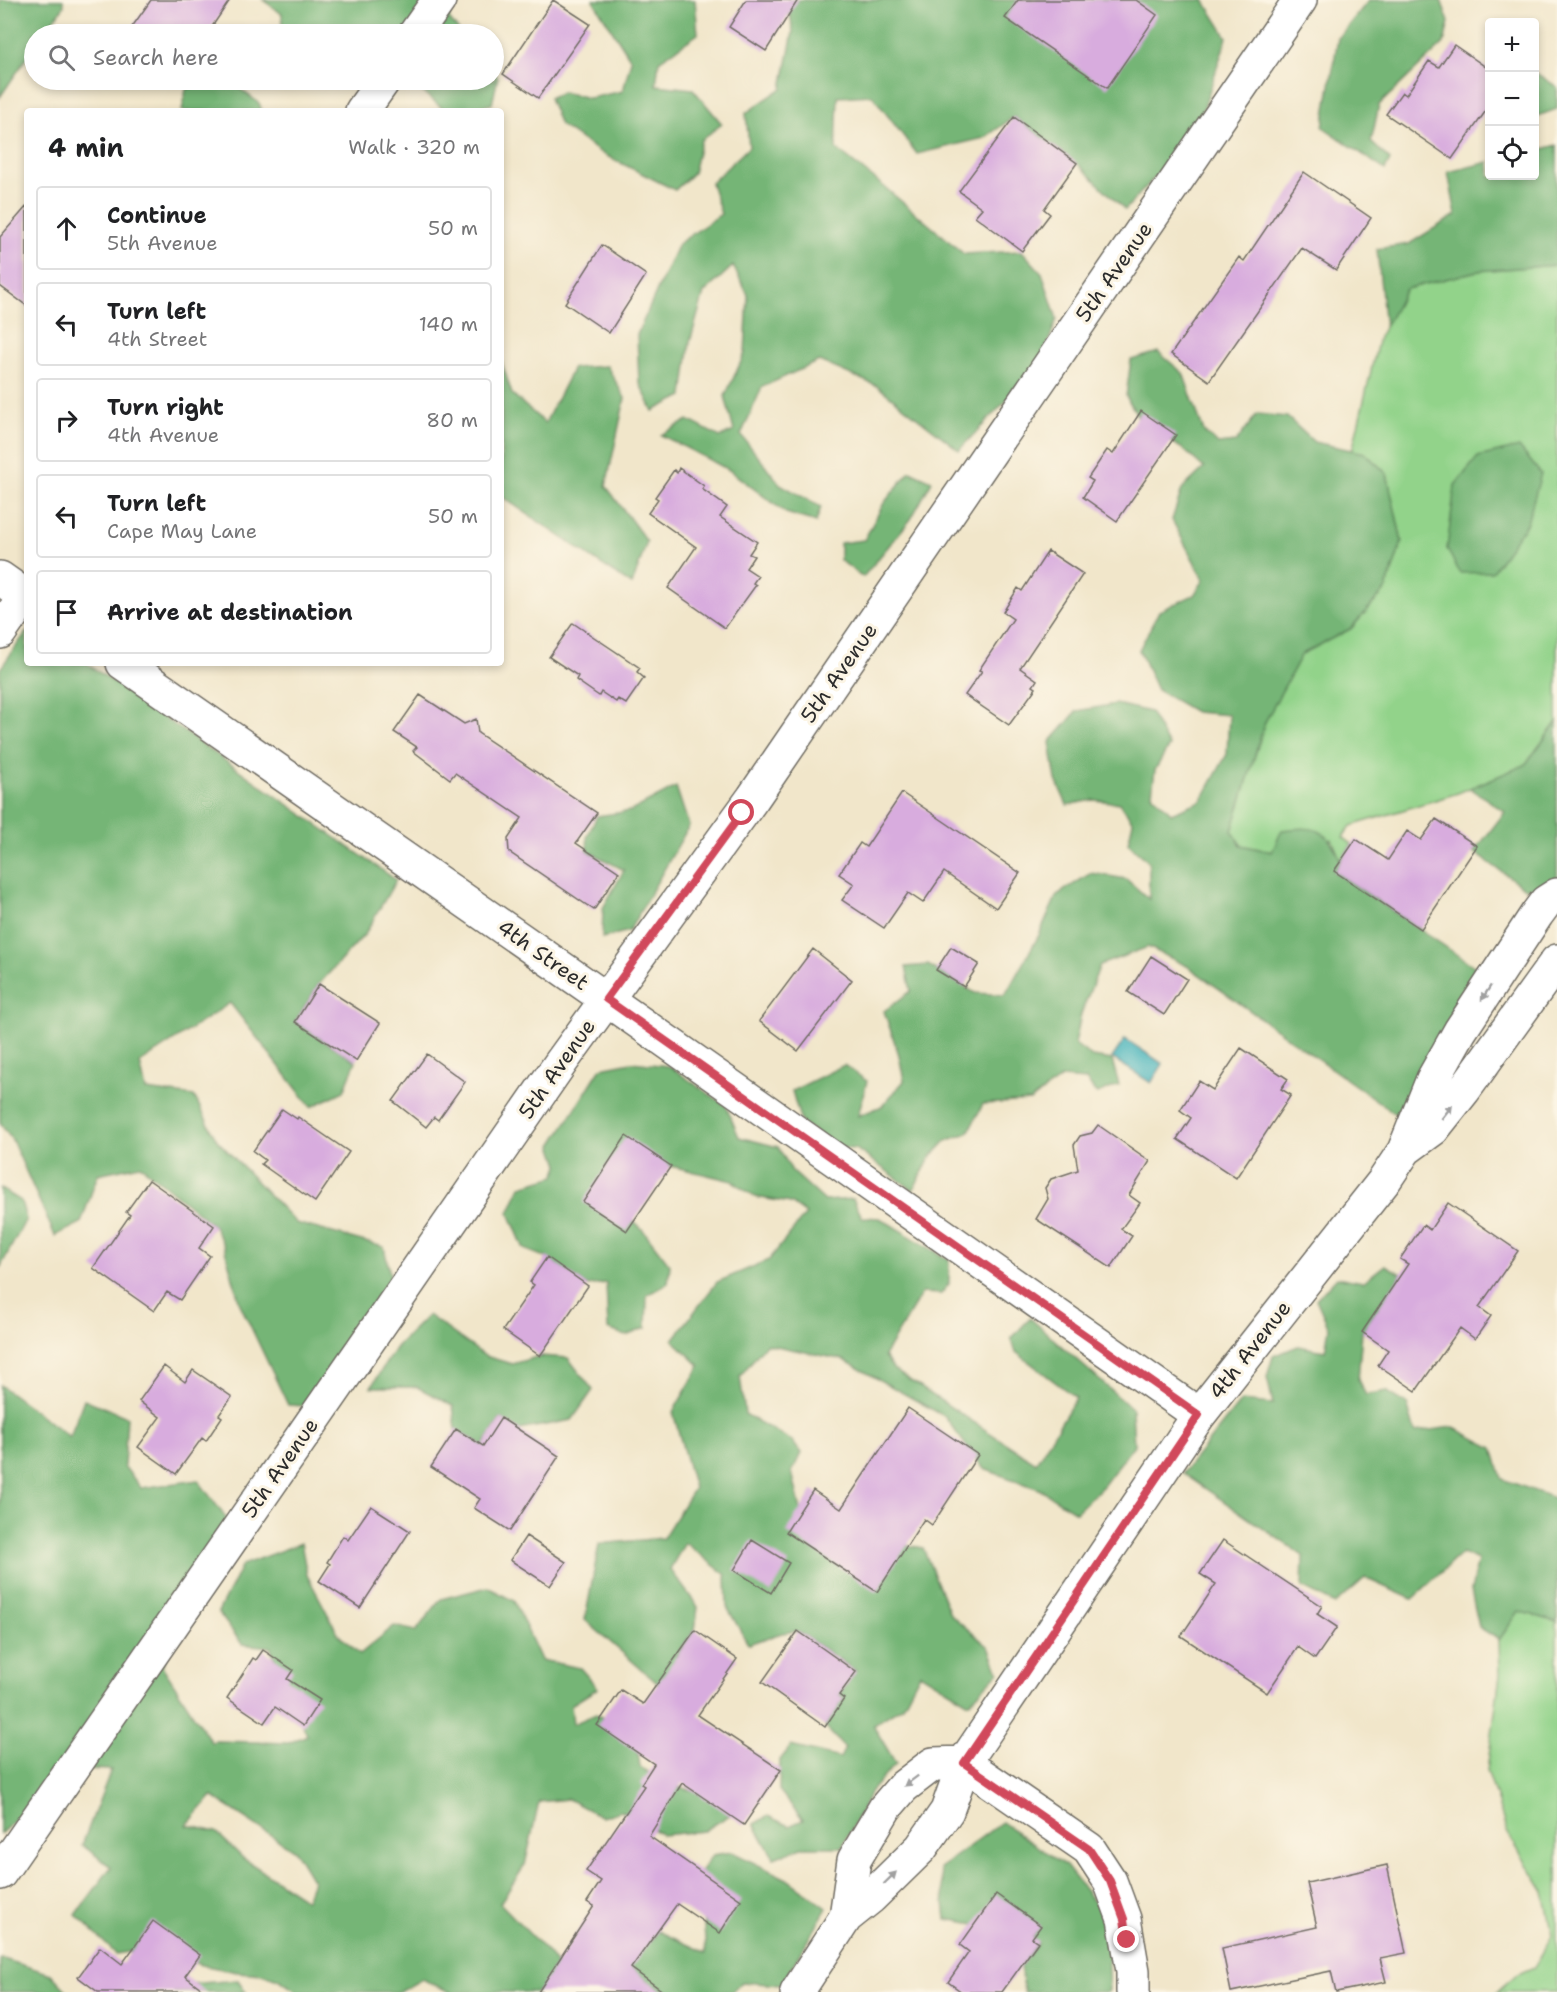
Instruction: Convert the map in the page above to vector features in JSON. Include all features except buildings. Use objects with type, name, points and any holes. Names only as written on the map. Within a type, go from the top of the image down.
[{"type":"street","points":[[422,24],[439,0]]},
{"type":"street","name":"5th Avenue","points":[[0,1873],[606,999],[753,798],[1300,0]]},
{"type":"street","points":[[364,108],[377,90]]},
{"type":"street","points":[[0,632],[20,591]]},
{"type":"street","name":"4th Street","points":[[127,666],[1199,1415]]},
{"type":"street","name":"4th Avenue","points":[[797,1992],[846,1917],[871,1897],[921,1848],[947,1812],[964,1763],[1199,1415],[1384,1181],[1404,1151],[1433,1079],[1460,1031],[1542,908],[1557,895]]},
{"type":"street","points":[[1508,958],[1549,972]]},
{"type":"street","name":"4th Avenue","points":[[1404,1151],[1433,1129],[1549,972]]},
{"type":"street","points":[[964,1763],[1089,1849],[1110,1881],[1124,1919],[1133,1992]]},
{"type":"street","name":"4th Avenue","points":[[846,1917],[854,1860],[885,1808],[903,1787],[933,1764],[964,1763]]},
{"type":"green space","points":[[0,0],[63,0],[64,6],[51,24],[24,24],[24,62],[0,97]]},
{"type":"green space","points":[[263,0],[452,0],[449,19],[453,24],[282,24],[282,14]]},
{"type":"green space","points":[[593,0],[695,0],[698,34],[659,61],[656,85],[693,89],[722,124],[701,140],[693,173],[675,190],[603,154],[560,125],[549,98],[562,92],[589,98],[623,91],[631,60]]},
{"type":"green space","points":[[788,0],[1204,0],[1227,37],[1196,132],[1125,210],[1077,163],[1014,117],[984,138],[917,154],[872,95],[838,97],[836,149],[964,254],[1022,251],[1042,273],[1057,319],[1039,367],[959,450],[877,386],[819,361],[762,387],[741,435],[780,484],[821,507],[816,522],[786,513],[729,470],[661,435],[688,420],[720,437],[734,431],[725,396],[745,353],[748,295],[733,266],[704,293],[690,342],[683,396],[653,411],[639,382],[637,335],[678,244],[721,214],[711,183],[749,147],[746,113],[782,88],[793,32]]},
{"type":"green space","points":[[1369,0],[1441,0],[1449,22],[1444,43],[1379,105],[1371,142],[1390,160],[1385,170],[1323,127],[1338,38]]},
{"type":"green space","points":[[1539,75],[1557,87],[1557,109],[1539,116]]},
{"type":"green space","points":[[186,90],[241,90],[259,103],[261,108],[183,108]]},
{"type":"green space","points":[[420,90],[495,90],[492,104],[474,108],[442,108]]},
{"type":"green space","points":[[1557,145],[1557,265],[1477,271],[1406,289],[1385,327],[1377,249],[1409,244],[1456,215],[1448,172],[1485,163],[1485,180],[1539,180],[1539,150]]},
{"type":"green space","points":[[1557,265],[1557,722],[1525,765],[1458,793],[1351,826],[1343,837],[1352,844],[1341,861],[1332,839],[1272,852],[1241,845],[1232,831],[1265,722],[1302,654],[1351,629],[1386,589],[1402,542],[1387,474],[1365,453],[1352,451],[1379,337],[1406,289],[1477,271]]},
{"type":"green space","points":[[1158,352],[1183,373],[1204,432],[1218,444],[1236,442],[1257,414],[1287,417],[1314,442],[1365,453],[1387,474],[1402,542],[1386,589],[1350,629],[1302,654],[1265,722],[1232,831],[1241,845],[1272,852],[1282,830],[1304,828],[1319,831],[1330,841],[1341,861],[1334,871],[1481,971],[1404,1120],[1187,966],[1148,947],[1100,965],[1081,1014],[1075,1044],[1092,1057],[1112,1060],[1119,1085],[1097,1094],[1086,1080],[1061,1078],[1030,1101],[983,1104],[968,1133],[946,1141],[930,1158],[913,1190],[856,1149],[837,1148],[801,1122],[792,1091],[844,1065],[867,1081],[858,1116],[882,1106],[904,1081],[899,1055],[884,1011],[911,991],[906,967],[928,965],[975,993],[1005,995],[1039,935],[1057,895],[1091,873],[1126,879],[1149,899],[1149,862],[1128,843],[1133,822],[1120,803],[1094,800],[1067,805],[1056,780],[1050,742],[1077,711],[1116,704],[1150,712],[1169,746],[1155,770],[1152,794],[1171,813],[1201,801],[1227,754],[1229,715],[1195,712],[1157,690],[1139,650],[1159,611],[1194,595],[1204,580],[1172,520],[1182,489],[1204,468],[1183,449],[1143,425],[1126,396],[1131,360]]},
{"type":"green space","points":[[607,366],[625,398],[606,486],[647,542],[632,585],[504,498],[504,369],[512,394],[545,423],[573,368]]},
{"type":"green space","points":[[1519,447],[1541,474],[1527,523],[1492,572],[1460,573],[1447,549],[1455,485],[1478,457]]},
{"type":"green space","points":[[910,471],[932,481],[911,519],[863,577],[840,560],[840,543],[864,540],[884,503]]},
{"type":"green space","points":[[24,635],[24,666],[90,666],[396,880],[365,934],[319,984],[295,1022],[356,1061],[344,1091],[311,1107],[230,1003],[140,1063],[146,1090],[194,1096],[217,1140],[296,1223],[384,1247],[393,1288],[306,1406],[288,1405],[240,1304],[224,1246],[214,1226],[140,1165],[98,1174],[81,1223],[55,1236],[12,1140],[0,1123],[0,669]]},
{"type":"green space","points":[[1557,722],[1557,879],[1547,887],[1525,888],[1474,852],[1505,812],[1470,788],[1525,765]]},
{"type":"green space","points":[[676,787],[689,826],[629,931],[602,938],[603,908],[624,870],[588,851],[587,837],[597,816],[631,811]]},
{"type":"green space","points":[[631,1062],[669,1066],[726,1106],[739,1137],[778,1147],[792,1171],[825,1201],[853,1199],[862,1217],[880,1218],[949,1260],[949,1284],[941,1294],[922,1293],[884,1356],[894,1370],[1036,1463],[1076,1398],[1016,1352],[1011,1339],[1030,1318],[1132,1409],[1134,1445],[1103,1486],[1076,1512],[1039,1489],[984,1469],[944,1416],[844,1360],[766,1344],[740,1376],[745,1414],[792,1441],[801,1453],[792,1472],[801,1510],[902,1544],[923,1548],[950,1614],[989,1647],[999,1672],[969,1703],[920,1673],[903,1706],[873,1725],[896,1764],[871,1791],[842,1847],[802,1847],[774,1858],[754,1824],[768,1816],[789,1826],[803,1820],[779,1790],[780,1760],[791,1746],[840,1758],[845,1748],[825,1727],[844,1699],[839,1695],[856,1671],[798,1631],[782,1633],[748,1644],[727,1607],[726,1575],[685,1543],[670,1569],[698,1607],[695,1630],[676,1656],[702,1679],[679,1702],[585,1620],[599,1544],[663,1538],[694,1488],[673,1412],[700,1366],[673,1340],[717,1282],[769,1260],[806,1214],[791,1203],[755,1197],[732,1181],[671,1166],[616,1203],[643,1230],[670,1265],[668,1283],[647,1295],[646,1328],[626,1336],[608,1329],[606,1283],[588,1286],[547,1258],[524,1249],[509,1213],[521,1186],[555,1176],[559,1165],[552,1145],[601,1068]]},
{"type":"green space","points":[[0,1188],[21,1201],[26,1219],[0,1268]]},
{"type":"green space","points":[[1385,1265],[1402,1274],[1362,1332],[1358,1380],[1366,1395],[1386,1391],[1407,1404],[1415,1432],[1453,1427],[1493,1448],[1502,1479],[1557,1499],[1557,1622],[1519,1611],[1499,1640],[1479,1627],[1471,1591],[1478,1560],[1462,1553],[1412,1599],[1365,1578],[1335,1604],[1302,1587],[1303,1556],[1183,1473],[1241,1401],[1273,1404],[1267,1377],[1273,1356],[1298,1346],[1325,1351],[1329,1328],[1316,1299],[1337,1277],[1363,1282]]},
{"type":"green space","points":[[428,1315],[485,1356],[512,1364],[540,1356],[568,1358],[593,1390],[572,1420],[519,1430],[501,1418],[483,1446],[456,1429],[453,1406],[417,1387],[371,1387],[396,1347]]},
{"type":"green space","points":[[0,1385],[70,1437],[84,1399],[127,1417],[124,1466],[141,1488],[198,1480],[229,1522],[162,1666],[211,1742],[289,1743],[307,1735],[270,1647],[242,1644],[218,1612],[242,1565],[301,1543],[307,1575],[339,1635],[360,1654],[394,1626],[416,1631],[441,1599],[488,1587],[514,1601],[541,1660],[580,1668],[598,1688],[571,1705],[573,1724],[596,1714],[636,1737],[640,1767],[670,1786],[725,1796],[730,1815],[704,1831],[662,1835],[621,1811],[602,1817],[568,1799],[539,1802],[525,1865],[500,1903],[549,1954],[571,1985],[536,1992],[450,1992],[422,1979],[399,1992],[298,1992],[278,1979],[263,1974],[201,1965],[155,1948],[116,1954],[76,1915],[111,1867],[82,1845],[111,1770],[59,1768],[35,1802],[0,1834]],"holes":[[[212,1796],[295,1851],[313,1881],[306,1900],[244,1859],[216,1832],[187,1825]]]},
{"type":"green space","points":[[1519,1611],[1557,1622],[1557,1992],[1496,1992],[1516,1975],[1534,1967],[1553,1935],[1544,1892],[1507,1832],[1487,1770],[1500,1675],[1499,1640]]},
{"type":"green space","points":[[1002,1822],[1066,1866],[1106,1917],[1109,1992],[1024,1992],[1021,1965],[1038,1943],[1032,1938],[1040,1926],[976,1924],[946,1919],[940,1868]]},
{"type":"green space","points":[[732,1852],[787,1879],[827,1908],[781,1985],[742,1982],[732,1992],[664,1992],[624,1963],[650,1942],[658,1931],[706,1953],[700,1872],[712,1855]]},
{"type":"green space","points":[[0,1958],[51,1974],[68,1992],[0,1992]]},
{"type":"green space","points":[[238,1980],[246,1992],[174,1992],[176,1985]]},
{"type":"water","points":[[1125,1039],[1163,1064],[1151,1083],[1112,1058]]},
{"type":"route","points":[[742,813],[606,999],[1199,1415],[964,1763],[1089,1849],[1110,1881],[1124,1919],[1127,1940]]}]
